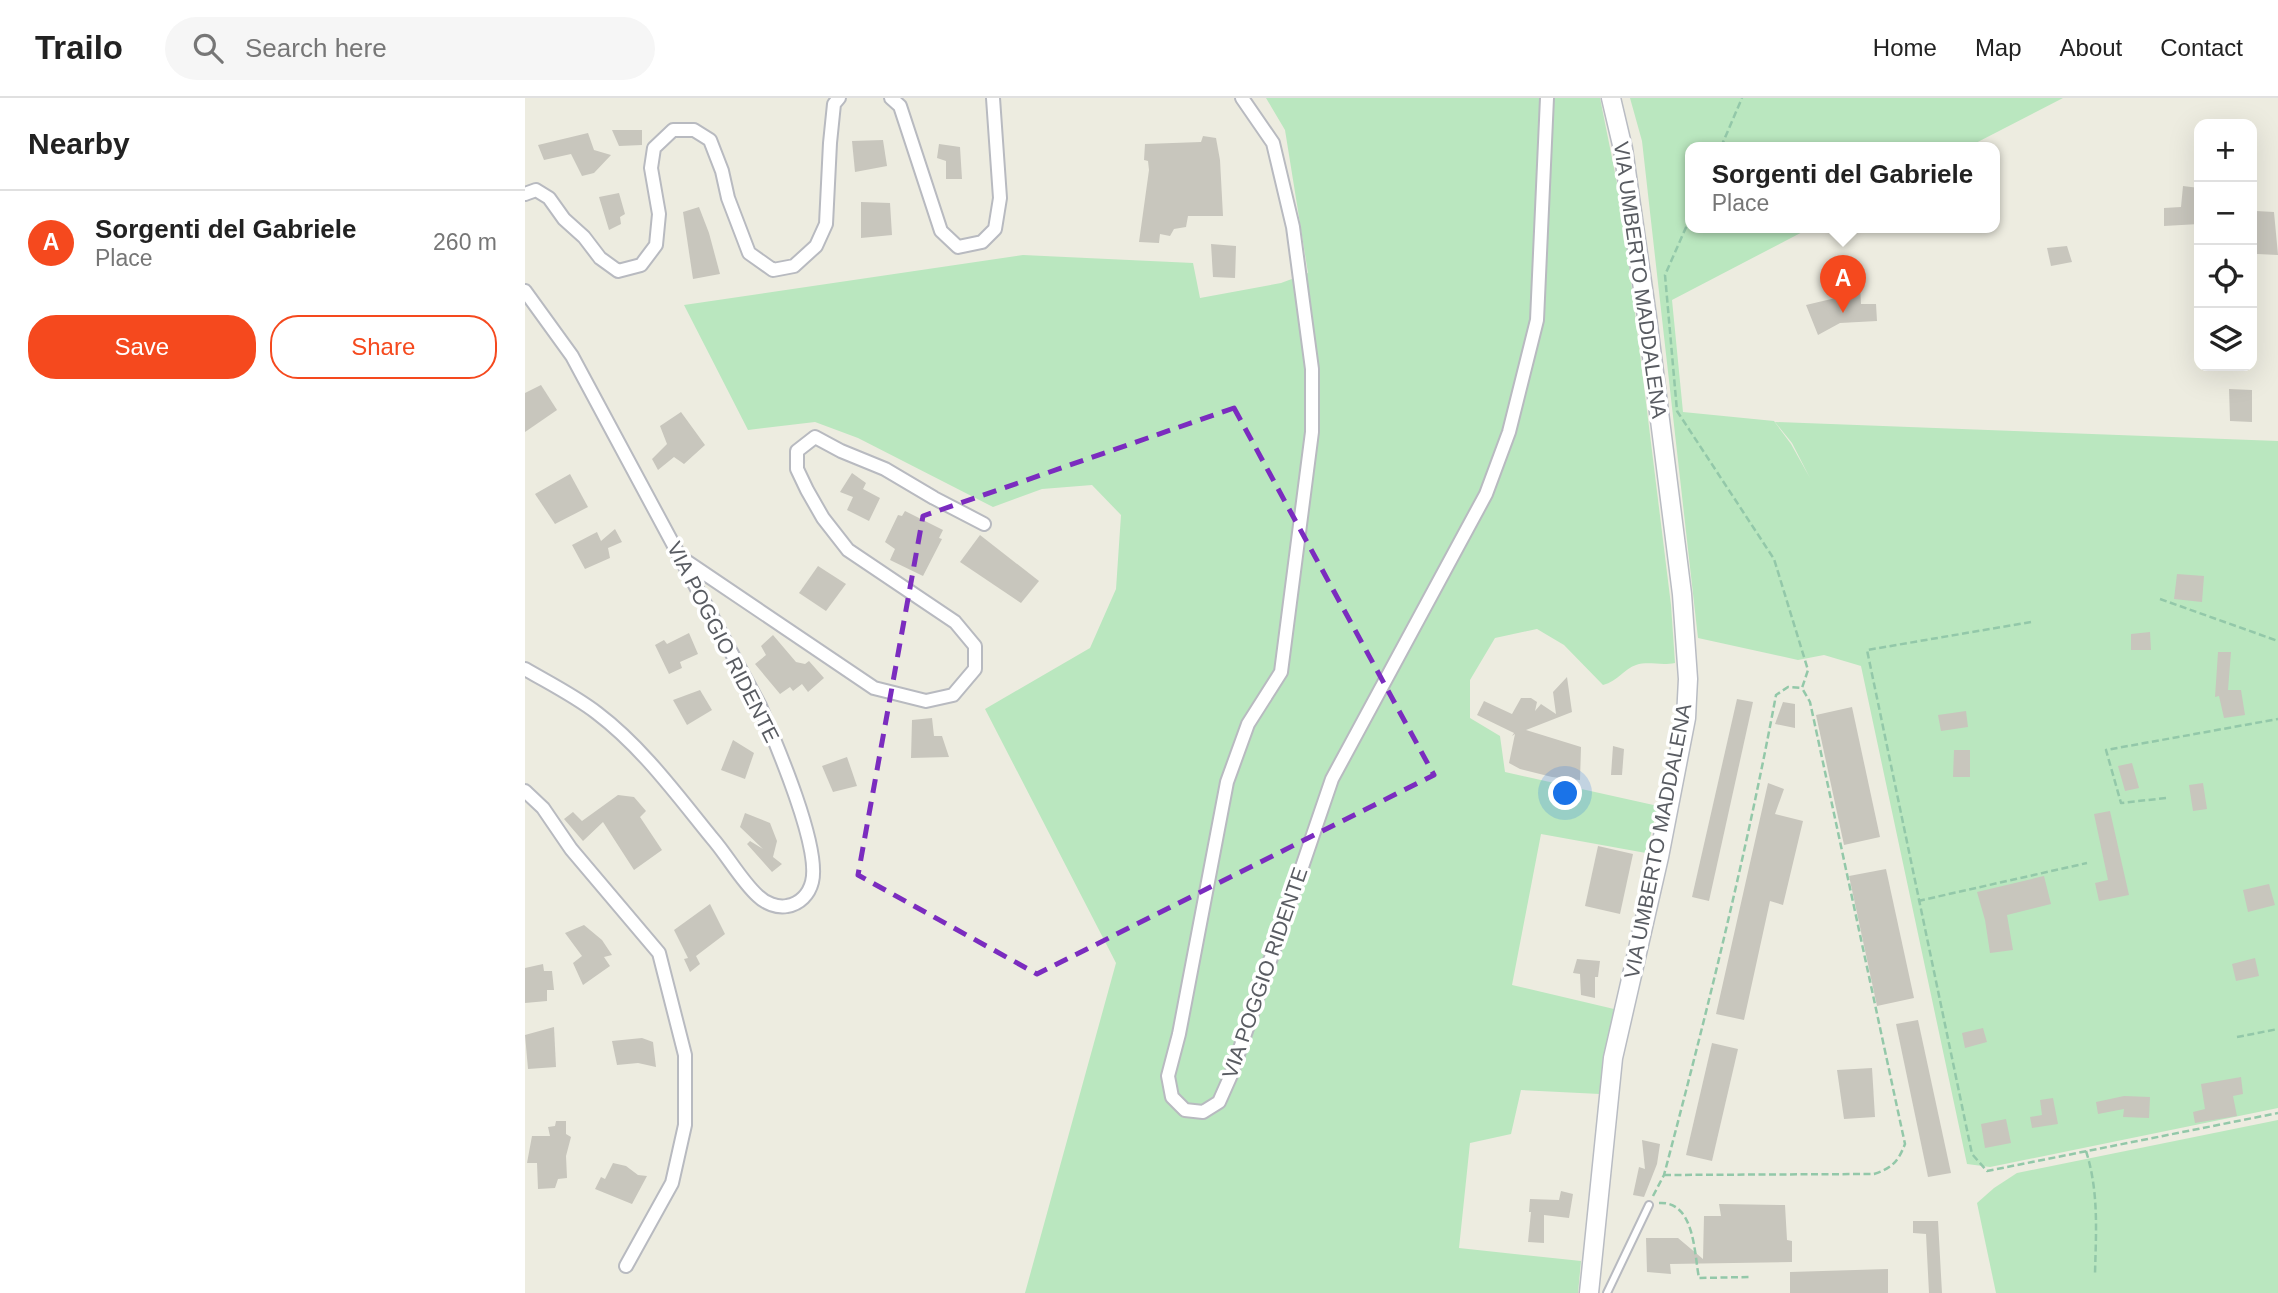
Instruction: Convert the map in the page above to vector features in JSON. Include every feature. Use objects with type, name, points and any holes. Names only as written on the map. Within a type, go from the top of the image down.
[{"type":"street","points":[[525,194],[536,190],[549,198],[564,219],[584,237],[600,258],[618,271],[641,265],[656,245],[659,214],[651,168],[654,148],[673,130],[694,130],[710,140],[722,171],[727,198],[749,253],[773,270],[794,267],[816,246],[827,224],[830,143],[834,104],[839,98]]},
{"type":"street","points":[[891,98],[900,106],[941,231],[958,247],[982,242],[995,229],[1000,198],[993,98]]},
{"type":"street","name":"VIA POGGIO RIDENTE","points":[[1242,98],[1273,143],[1293,227],[1312,369],[1312,432],[1281,672],[1248,724],[1227,782],[1179,1034],[1168,1076],[1172,1097],[1185,1110],[1203,1112],[1219,1102],[1231,1074],[1332,779],[1486,494],[1509,432],[1537,320],[1548,98]]},
{"type":"street","name":"VIA UMBERTO MADDALENA","points":[[1589,1293],[1613,1058],[1659,857],[1686,718],[1688,679],[1682,594],[1647,317],[1623,149],[1611,98]]},
{"type":"street","name":"VIA POGGIO RIDENTE","points":[[525,291],[572,356],[760,706],[779,750],[800,811],[811,854],[813,881],[802,900],[779,906],[757,896],[715,841],[621,733],[597,712],[525,669]]},
{"type":"street","points":[[677,555],[874,688],[926,701],[954,695],[975,669],[975,646],[955,622],[848,551],[823,518],[807,490],[797,469],[797,452],[815,437],[841,452],[885,469],[984,524]]},
{"type":"street","points":[[525,791],[543,808],[571,849],[659,953],[685,1055],[685,1125],[671,1183],[626,1266]]},
{"type":"lane","points":[[1607,1293],[1649,1205]]},
{"type":"path","points":[[1723,142],[1742,98]]},
{"type":"path","points":[[1664,1175],[1874,1174],[1891,1168],[1900,1157],[1905,1144],[1810,702],[1802,688],[1808,670],[1774,559],[1677,411],[1665,275],[1685,230]]},
{"type":"path","points":[[2160,599],[2278,641]]},
{"type":"path","points":[[2031,622],[1867,650],[1972,1154],[1987,1171],[2278,1113]]},
{"type":"path","points":[[1649,1205],[1664,1175],[1709,1005],[1776,695],[1788,687],[1802,688]]},
{"type":"path","points":[[2167,798],[2121,803],[2106,750],[2278,719]]},
{"type":"path","points":[[1918,901],[2087,863]]},
{"type":"path","points":[[2237,1037],[2278,1029]]},
{"type":"path","points":[[2086,1152],[2094,1175],[2095,1274]]},
{"type":"path","points":[[1649,1205],[1664,1203],[1677,1207],[1689,1221],[1699,1278],[1749,1277]]},
{"type":"highlighted area","points":[[1234,408],[1434,775],[1037,974],[858,875],[923,516]]},
{"type":"green space","points":[[1266,98],[1600,98],[1622,208],[1671,605],[1675,663],[1636,665],[1603,685],[1564,645],[1537,629],[1495,638],[1470,680],[1470,718],[1500,736],[1505,772],[1658,806],[1646,853],[1541,834],[1512,985],[1614,1009],[1604,1053],[1600,1094],[1521,1090],[1511,1134],[1470,1143],[1459,1248],[1581,1261],[1578,1293],[1025,1293],[1116,963],[985,709],[1090,648],[1116,589],[1121,515],[1092,485],[1042,489],[993,507],[858,438],[815,422],[748,430],[684,305],[1023,255],[1193,263],[1200,298],[1281,283],[1308,273],[1285,130]]},
{"type":"green space","points":[[1630,98],[2063,98],[1978,142],[1685,142],[1685,233],[1800,233],[1672,300],[1683,412],[1774,421],[1810,478],[1792,443],[1775,422],[2278,441],[2278,1108],[1990,1167],[1967,1164],[1861,666],[1824,655],[1798,660],[1698,638],[1642,141]]},
{"type":"green space","points":[[2278,1120],[2278,1293],[1996,1293],[1977,1203],[2017,1173]]},
{"type":"building","points":[[612,130],[642,130],[642,145],[619,146]]},
{"type":"building","points":[[588,133],[594,150],[611,155],[594,173],[582,176],[571,154],[544,160],[538,145]]},
{"type":"building","points":[[1203,136],[1216,138],[1223,216],[1188,216],[1186,227],[1174,229],[1170,236],[1160,234],[1159,243],[1139,242],[1149,170],[1148,161],[1144,160],[1145,144],[1201,142]]},
{"type":"building","points":[[883,140],[887,166],[855,172],[852,141]]},
{"type":"building","points":[[939,144],[960,147],[962,179],[946,179],[946,161],[937,158]]},
{"type":"building","points":[[2183,186],[2194,187],[2194,224],[2164,226],[2164,208],[2181,207]]},
{"type":"building","points":[[619,193],[625,214],[620,217],[621,224],[609,230],[599,197]]},
{"type":"building","points":[[861,202],[890,203],[892,235],[861,238]]},
{"type":"building","points":[[699,207],[720,274],[693,279],[683,212]]},
{"type":"building","points":[[2257,211],[2274,212],[2278,255],[2257,254]]},
{"type":"building","points":[[1211,244],[1236,246],[1235,278],[1213,277]]},
{"type":"building","points":[[2067,246],[2072,262],[2051,266],[2047,248]]},
{"type":"building","points":[[1859,263],[1861,304],[1876,304],[1877,321],[1840,323],[1818,335],[1806,305],[1844,296]]},
{"type":"building","points":[[541,385],[557,410],[525,432],[525,393]]},
{"type":"building","points":[[2229,389],[2252,390],[2252,422],[2230,421]]},
{"type":"building","points":[[681,412],[705,445],[684,464],[674,457],[658,470],[652,459],[667,444],[660,426]]},
{"type":"building","points":[[852,473],[866,483],[863,489],[880,498],[869,521],[847,510],[853,497],[840,492]]},
{"type":"building","points":[[570,474],[588,507],[555,524],[535,494]]},
{"type":"building","points":[[905,511],[943,530],[939,538],[942,539],[923,576],[890,560],[895,549],[885,542],[898,515],[902,516]]},
{"type":"building","points":[[615,529],[622,542],[608,548],[610,558],[585,569],[572,545],[597,532],[601,541]]},
{"type":"building","points":[[980,535],[1039,581],[1021,603],[960,562]]},
{"type":"building","points":[[818,566],[846,584],[826,611],[799,593]]},
{"type":"building","points":[[2177,574],[2204,576],[2202,602],[2174,599]]},
{"type":"building","points":[[2150,632],[2151,650],[2131,650],[2131,634]]},
{"type":"building","points":[[689,633],[698,654],[680,662],[682,668],[669,674],[655,645],[664,640],[667,644]]},
{"type":"building","points":[[773,635],[796,662],[805,664],[809,661],[824,678],[808,692],[802,684],[793,691],[790,687],[780,694],[755,664],[766,655],[761,646]]},
{"type":"building","points":[[2218,652],[2231,652],[2228,690],[2241,690],[2245,715],[2224,718],[2219,696],[2215,697]]},
{"type":"building","points":[[1567,677],[1572,712],[1526,730],[1581,747],[1580,780],[1552,777],[1520,769],[1509,763],[1515,734],[1512,736],[1514,733],[1477,715],[1484,701],[1512,714],[1521,698],[1531,698],[1537,702],[1535,711],[1541,704],[1556,714],[1553,692]]},
{"type":"building","points":[[700,690],[712,710],[687,725],[673,700]]},
{"type":"building","points":[[1737,699],[1753,702],[1709,901],[1692,897]]},
{"type":"building","points":[[1783,702],[1795,704],[1795,728],[1775,724]]},
{"type":"building","points":[[1852,707],[1880,837],[1844,845],[1816,715]]},
{"type":"building","points":[[1966,711],[1968,727],[1941,731],[1938,715]]},
{"type":"building","points":[[932,718],[934,736],[942,736],[949,757],[911,758],[912,720]]},
{"type":"building","points":[[733,740],[754,753],[745,779],[721,770]]},
{"type":"building","points":[[1613,746],[1624,749],[1622,775],[1611,775]]},
{"type":"building","points":[[1954,750],[1970,750],[1970,777],[1953,777]]},
{"type":"building","points":[[847,757],[857,786],[833,792],[822,766]]},
{"type":"building","points":[[2132,763],[2139,788],[2125,791],[2118,766]]},
{"type":"building","points":[[1768,783],[1784,789],[1775,814],[1803,821],[1783,905],[1770,901],[1744,1020],[1716,1014]]},
{"type":"building","points":[[2203,783],[2207,809],[2193,811],[2189,785]]},
{"type":"building","points":[[618,795],[634,797],[646,811],[640,817],[662,850],[634,870],[603,822],[583,841],[564,819],[573,812],[582,821]]},
{"type":"building","points":[[2110,811],[2129,895],[2099,901],[2095,883],[2108,880],[2094,814]]},
{"type":"building","points":[[745,813],[770,823],[777,841],[773,857],[782,864],[772,872],[747,844],[750,841],[763,849],[740,827]]},
{"type":"building","points":[[1598,846],[1633,854],[1620,914],[1585,906]]},
{"type":"building","points":[[1886,869],[1914,998],[1877,1006],[1849,876]]},
{"type":"building","points":[[2044,876],[2051,904],[2007,915],[2013,950],[1990,953],[1977,892]]},
{"type":"building","points":[[2269,884],[2275,905],[2248,912],[2243,890]]},
{"type":"building","points":[[710,904],[725,934],[696,956],[700,964],[690,972],[684,959],[688,958],[674,930]]},
{"type":"building","points":[[584,925],[602,940],[612,955],[604,957],[610,966],[583,985],[573,963],[582,956],[565,933]]},
{"type":"building","points":[[2255,958],[2259,976],[2236,981],[2232,964]]},
{"type":"building","points":[[1577,959],[1600,961],[1598,977],[1595,977],[1595,998],[1581,995],[1580,974],[1573,973]]},
{"type":"building","points":[[543,964],[544,971],[552,971],[554,990],[547,990],[547,1001],[525,1003],[525,968]]},
{"type":"building","points":[[1918,1020],[1951,1173],[1928,1177],[1896,1024]]},
{"type":"building","points":[[554,1027],[556,1067],[528,1069],[525,1035]]},
{"type":"building","points":[[1983,1028],[1987,1042],[1965,1048],[1962,1033]]},
{"type":"building","points":[[642,1038],[653,1042],[656,1067],[638,1063],[617,1065],[612,1041]]},
{"type":"building","points":[[1712,1043],[1738,1049],[1712,1161],[1686,1155]]},
{"type":"building","points":[[1872,1068],[1875,1117],[1844,1119],[1837,1070]]},
{"type":"building","points":[[2241,1077],[2243,1094],[2233,1096],[2237,1116],[2195,1123],[2193,1112],[2205,1109],[2201,1084]]},
{"type":"building","points":[[2124,1096],[2150,1097],[2149,1118],[2123,1117],[2124,1109],[2098,1114],[2096,1102]]},
{"type":"building","points":[[2053,1098],[2058,1124],[2032,1128],[2030,1117],[2042,1115],[2040,1100]]},
{"type":"building","points":[[2006,1119],[2011,1143],[1985,1148],[1981,1124]]},
{"type":"building","points":[[556,1121],[566,1121],[566,1134],[571,1137],[566,1156],[567,1178],[558,1179],[555,1188],[538,1189],[537,1163],[527,1163],[532,1136],[550,1136],[548,1127],[555,1126]]},
{"type":"building","points":[[1642,1140],[1660,1144],[1657,1164],[1644,1197],[1633,1195],[1639,1167],[1645,1169]]},
{"type":"building","points":[[613,1163],[626,1166],[638,1175],[647,1176],[632,1204],[595,1189],[601,1177],[605,1179]]},
{"type":"building","points":[[1561,1191],[1573,1194],[1569,1218],[1544,1215],[1544,1243],[1528,1242],[1530,1199],[1559,1200]]},
{"type":"building","points":[[1719,1204],[1785,1205],[1787,1240],[1792,1241],[1792,1262],[1670,1264],[1671,1274],[1647,1272],[1646,1238],[1678,1238],[1703,1259],[1704,1216],[1721,1216]]},
{"type":"building","points":[[1913,1221],[1938,1221],[1942,1293],[1929,1293],[1926,1234],[1913,1233]]},
{"type":"building","points":[[1888,1269],[1888,1293],[1790,1293],[1790,1272]]},
{"type":"place","name":"Sorgenti del Gabriele","points":[[1843,313]]}]
